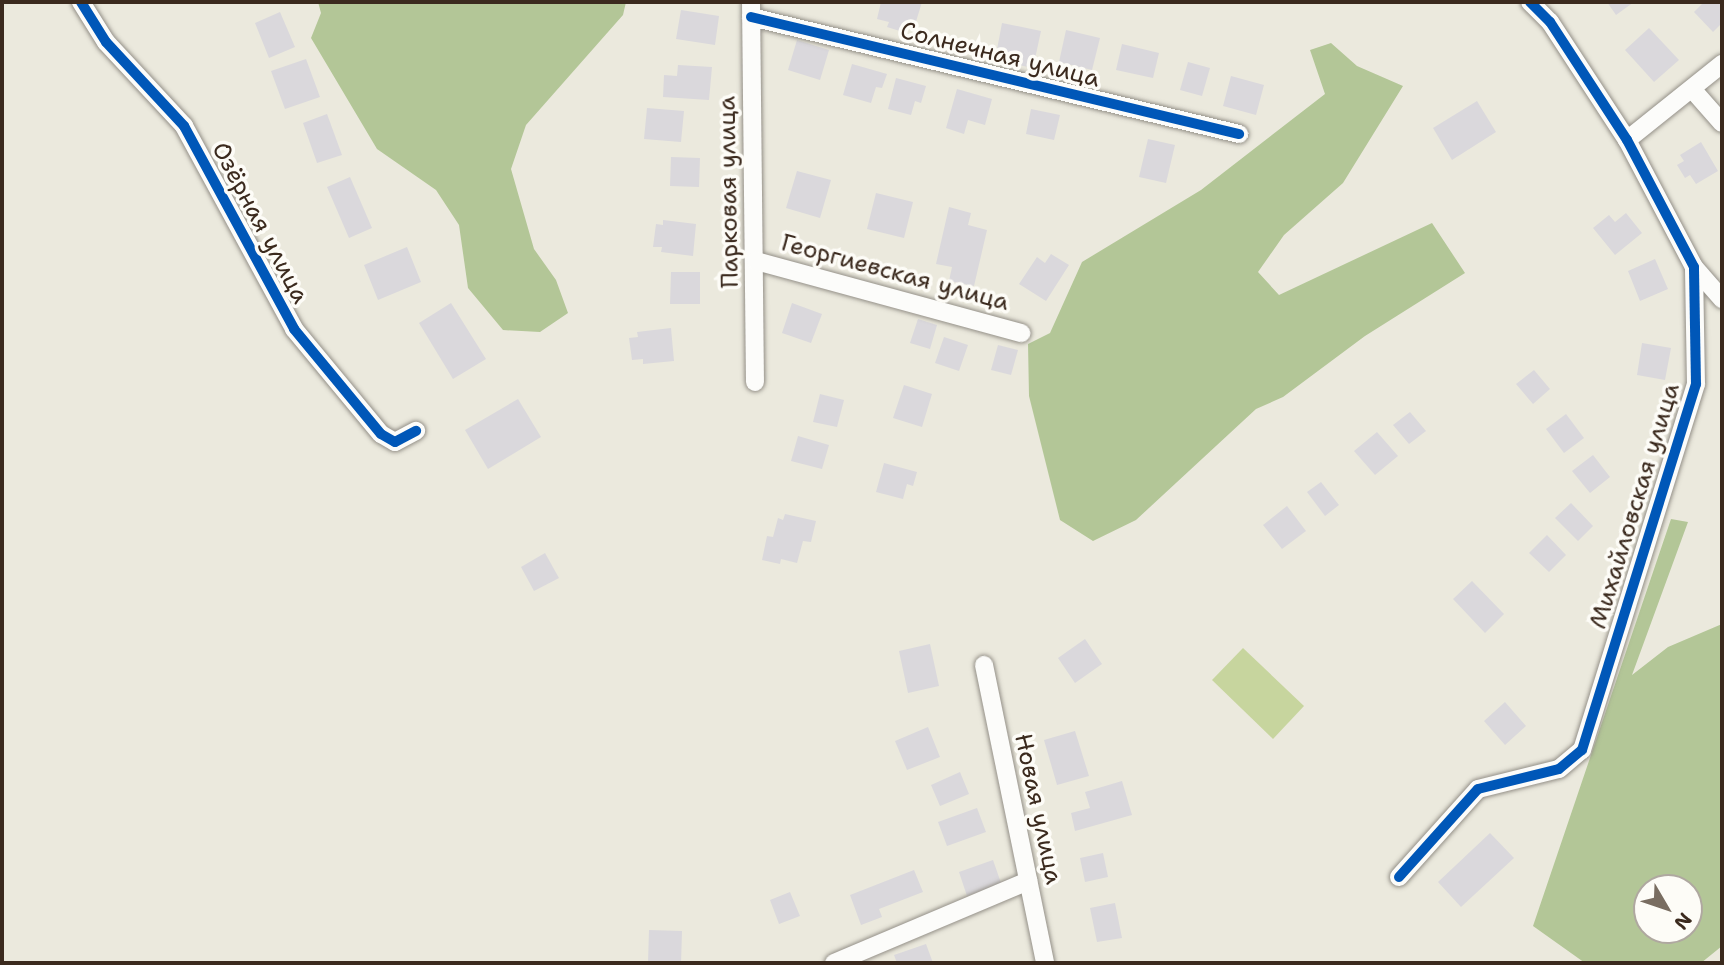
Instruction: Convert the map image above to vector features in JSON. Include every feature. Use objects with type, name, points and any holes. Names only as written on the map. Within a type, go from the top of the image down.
[{"type":"street","name":"Озёрная улица","points":[[81,2],[106,42],[184,126],[294,329],[381,435],[395,442],[416,431]]},
{"type":"street","name":"Михайловская улица","points":[[1399,877],[1478,789],[1559,769],[1582,750],[1696,384],[1694,267],[1627,141],[1550,22],[1530,2]]},
{"type":"street","name":"Солнечная улица","points":[[751,9],[1239,134]]},
{"type":"street","name":"Парковая улица","points":[[751,9],[756,261],[755,382]]},
{"type":"street","points":[[1627,141],[1722,64]]},
{"type":"street","points":[[1692,89],[1722,123]]},
{"type":"street","name":"Георгиевская улица","points":[[756,261],[1020,333]]},
{"type":"street","points":[[1694,267],[1722,299]]},
{"type":"street","name":"Новая улица","points":[[984,665],[1045,963]]},
{"type":"street","points":[[834,963],[1028,881]]},
{"type":"green space","points":[[318,2],[626,2],[623,15],[526,125],[511,169],[534,249],[556,280],[568,313],[540,332],[503,330],[468,288],[459,225],[436,190],[377,149],[311,38],[321,13]]},
{"type":"green space","points":[[1331,43],[1357,66],[1403,86],[1343,183],[1284,235],[1258,272],[1279,295],[1432,223],[1465,273],[1365,336],[1283,397],[1256,409],[1136,520],[1093,541],[1060,520],[1029,396],[1028,344],[1050,333],[1082,262],[1201,190],[1325,94],[1310,50]]},
{"type":"green space","points":[[1671,519],[1688,522],[1632,675],[1668,647],[1722,624],[1722,946],[1701,963],[1585,963],[1533,926]]},
{"type":"green space","points":[[1243,648],[1304,706],[1273,739],[1212,680]]},
{"type":"building","points":[[881,2],[922,2],[914,28],[904,25],[903,32],[887,27],[889,22],[877,19]]},
{"type":"building","points":[[1607,2],[1634,2],[1616,15]]},
{"type":"building","points":[[1704,2],[1722,2],[1722,23],[1713,32],[1694,12]]},
{"type":"building","points":[[681,10],[719,16],[715,45],[676,39]]},
{"type":"building","points":[[280,12],[295,47],[269,58],[255,23]]},
{"type":"building","points":[[1002,23],[1041,31],[1033,68],[995,60]]},
{"type":"building","points":[[1649,28],[1679,60],[1654,82],[1625,50]]},
{"type":"building","points":[[1066,30],[1100,38],[1092,70],[1059,62]]},
{"type":"building","points":[[797,40],[829,50],[820,80],[788,70]]},
{"type":"building","points":[[1122,44],[1159,53],[1153,78],[1116,70]]},
{"type":"building","points":[[306,59],[320,97],[285,109],[271,71]]},
{"type":"building","points":[[1188,62],[1210,68],[1202,96],[1180,90]]},
{"type":"building","points":[[852,64],[887,74],[882,88],[876,87],[871,103],[843,95]]},
{"type":"building","points":[[678,65],[712,67],[709,100],[663,97],[664,75],[677,76]]},
{"type":"building","points":[[1231,76],[1264,85],[1256,115],[1223,106]]},
{"type":"building","points":[[896,78],[926,86],[921,103],[915,101],[911,115],[888,109]]},
{"type":"building","points":[[957,89],[992,99],[985,125],[968,120],[964,134],[946,128]]},
{"type":"building","points":[[1477,101],[1496,132],[1452,160],[1433,128]]},
{"type":"building","points":[[647,108],[684,111],[681,142],[644,139]]},
{"type":"building","points":[[1031,109],[1060,115],[1054,140],[1026,134]]},
{"type":"building","points":[[327,114],[342,155],[317,163],[303,123]]},
{"type":"building","points":[[1148,139],[1175,145],[1166,183],[1139,177]]},
{"type":"building","points":[[1701,142],[1718,171],[1696,184],[1690,175],[1685,178],[1677,165],[1684,161],[1680,155]]},
{"type":"building","points":[[671,157],[700,158],[699,187],[670,186]]},
{"type":"building","points":[[797,171],[831,180],[820,218],[786,208]]},
{"type":"building","points":[[350,177],[372,228],[349,238],[327,187]]},
{"type":"building","points":[[876,193],[913,202],[904,238],[867,229]]},
{"type":"building","points":[[949,207],[971,213],[968,225],[987,230],[974,286],[949,281],[952,267],[936,264]]},
{"type":"building","points":[[1626,213],[1642,233],[1615,255],[1593,228],[1609,215],[1615,222]]},
{"type":"building","points":[[663,220],[696,224],[693,256],[661,252],[662,247],[653,247],[656,224],[663,225]]},
{"type":"building","points":[[407,247],[421,282],[378,300],[364,265]]},
{"type":"building","points":[[1051,254],[1069,265],[1046,301],[1019,284],[1037,257],[1045,263]]},
{"type":"building","points":[[1655,259],[1668,289],[1640,301],[1628,271]]},
{"type":"building","points":[[671,272],[700,272],[700,304],[670,304]]},
{"type":"building","points":[[451,303],[486,359],[453,379],[419,323]]},
{"type":"building","points":[[792,303],[822,314],[811,343],[782,333]]},
{"type":"building","points":[[918,319],[937,325],[930,349],[910,343]]},
{"type":"building","points":[[671,328],[674,361],[643,364],[643,359],[632,360],[629,338],[638,337],[637,332]]},
{"type":"building","points":[[944,337],[968,345],[959,371],[935,363]]},
{"type":"building","points":[[1642,343],[1671,348],[1665,380],[1637,375]]},
{"type":"building","points":[[998,345],[1018,350],[1011,375],[991,370]]},
{"type":"building","points":[[1534,370],[1550,389],[1533,404],[1516,384]]},
{"type":"building","points":[[904,385],[932,394],[922,427],[893,418]]},
{"type":"building","points":[[820,394],[844,400],[837,427],[813,422]]},
{"type":"building","points":[[518,399],[541,437],[488,469],[465,430]]},
{"type":"building","points":[[1410,412],[1426,431],[1409,444],[1393,425]]},
{"type":"building","points":[[1566,414],[1584,438],[1564,453],[1546,429]]},
{"type":"building","points":[[1377,432],[1398,456],[1375,475],[1354,451]]},
{"type":"building","points":[[798,436],[829,445],[822,469],[791,461]]},
{"type":"building","points":[[1593,455],[1610,477],[1590,493],[1572,471]]},
{"type":"building","points":[[884,463],[917,472],[913,486],[907,484],[903,499],[876,492]]},
{"type":"building","points":[[1321,482],[1339,505],[1325,516],[1307,492]]},
{"type":"building","points":[[1571,503],[1593,526],[1578,541],[1555,518]]},
{"type":"building","points":[[1287,506],[1306,531],[1282,549],[1263,525]]},
{"type":"building","points":[[785,514],[816,521],[811,542],[803,541],[797,563],[781,559],[780,564],[762,560],[767,536],[773,537],[778,518],[783,520]]},
{"type":"building","points":[[1547,535],[1566,555],[1549,572],[1529,553]]},
{"type":"building","points":[[545,553],[559,578],[534,591],[521,567]]},
{"type":"building","points":[[1472,581],[1504,614],[1485,633],[1453,599]]},
{"type":"building","points":[[1085,639],[1102,664],[1075,683],[1058,658]]},
{"type":"building","points":[[930,644],[939,686],[908,693],[899,651]]},
{"type":"building","points":[[1505,702],[1526,726],[1505,745],[1484,721]]},
{"type":"building","points":[[928,727],[940,757],[907,770],[895,741]]},
{"type":"building","points":[[1075,731],[1089,776],[1057,785],[1044,740]]},
{"type":"building","points":[[960,772],[969,794],[940,806],[931,785]]},
{"type":"building","points":[[1122,781],[1132,815],[1075,831],[1071,813],[1090,808],[1085,792]]},
{"type":"building","points":[[977,808],[986,832],[947,846],[938,822]]},
{"type":"building","points":[[1490,833],[1514,858],[1461,907],[1438,882]]},
{"type":"building","points":[[1103,853],[1108,877],[1085,882],[1080,858]]},
{"type":"building","points":[[993,860],[1001,883],[967,896],[959,872]]},
{"type":"building","points":[[914,870],[923,892],[879,909],[882,917],[861,925],[850,895]]},
{"type":"building","points":[[790,892],[800,916],[779,924],[770,900]]},
{"type":"building","points":[[1115,903],[1122,938],[1097,942],[1090,908]]},
{"type":"building","points":[[649,930],[682,931],[681,963],[648,963]]},
{"type":"building","points":[[926,944],[933,963],[897,963],[894,955]]},
{"type":"cycle path","points":[[81,2],[106,42],[184,126],[294,329],[381,434],[395,442],[416,431]]},
{"type":"cycle path","points":[[1399,877],[1478,789],[1559,769],[1582,750],[1696,384],[1694,267],[1627,140],[1550,22],[1530,2]]},
{"type":"cycle path","points":[[751,17],[1239,134]]}]
